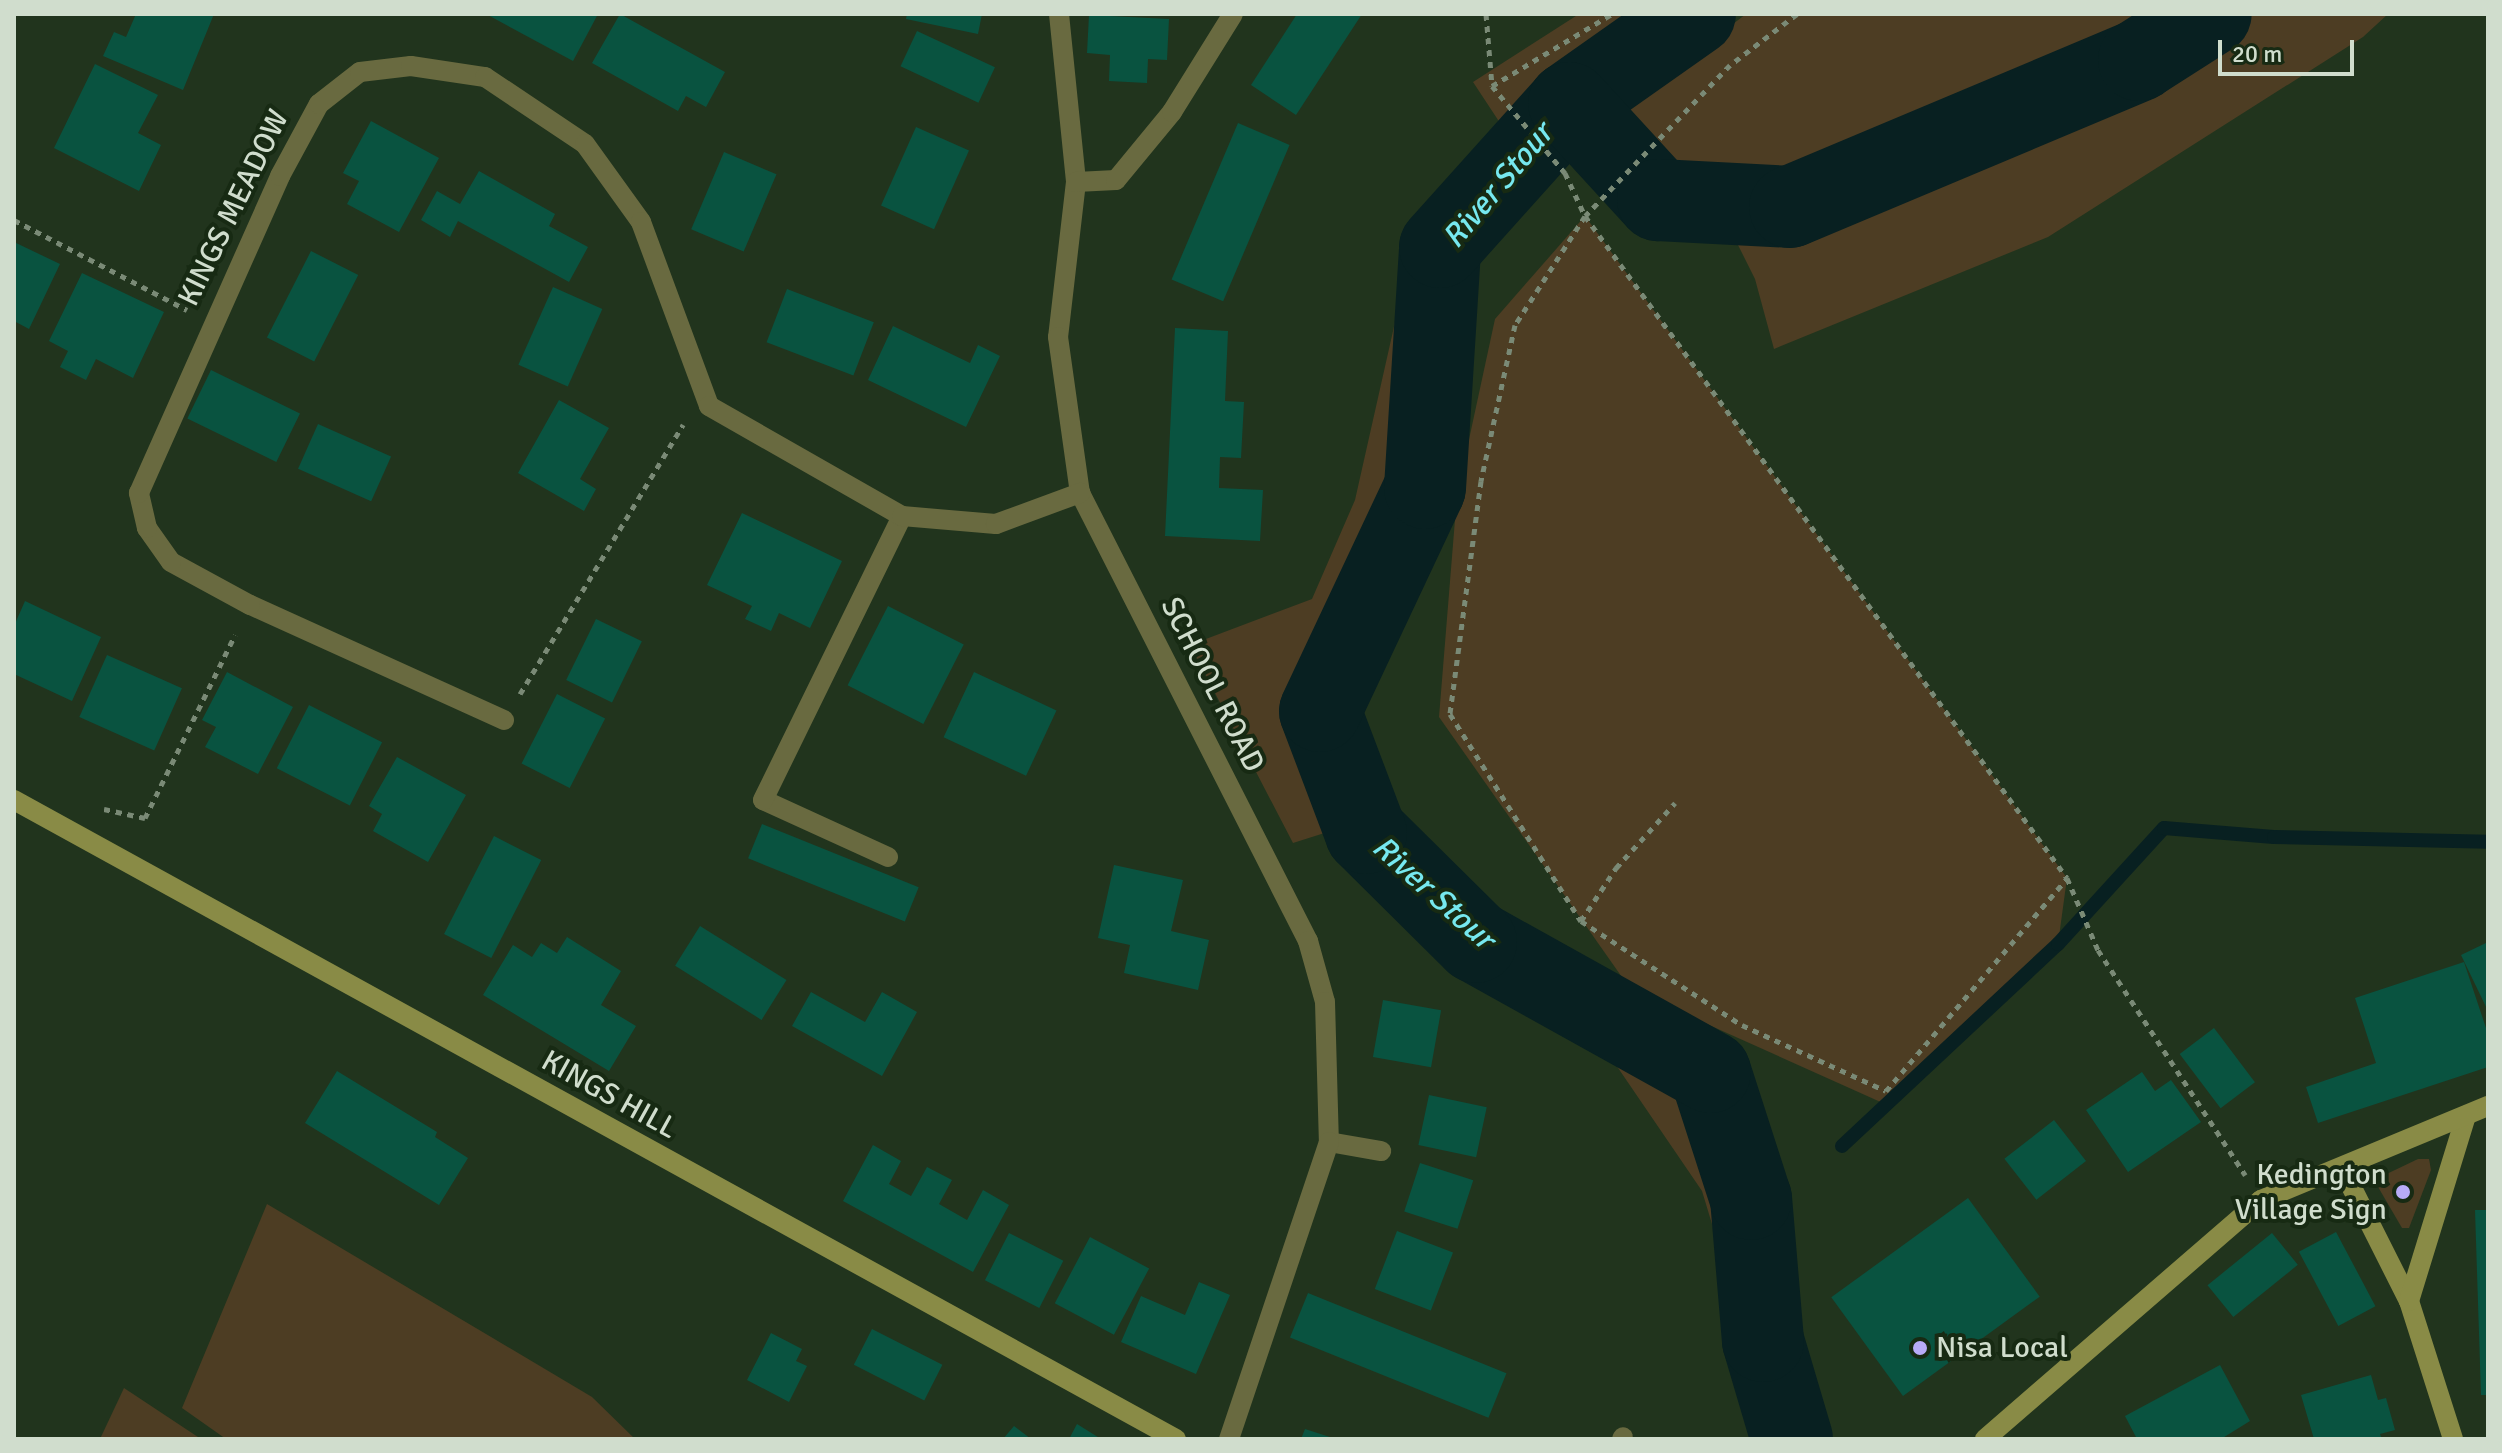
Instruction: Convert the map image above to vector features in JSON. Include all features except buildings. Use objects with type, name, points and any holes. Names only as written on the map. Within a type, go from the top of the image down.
[{"type":"street","name":"SCHOOL ROAD","points":[[1059,14],[1076,182],[1058,337],[1080,493],[1308,941],[1325,1002],[1329,1142],[1229,1439]]},
{"type":"street","points":[[1076,182],[1116,180],[1172,112],[1233,14]]},
{"type":"street","name":"KINGS MEADOW","points":[[504,720],[250,605],[171,562],[147,528],[139,493],[210,323],[319,104],[360,72],[411,66],[485,77],[585,144],[641,222],[709,406]]},
{"type":"street","points":[[709,406],[902,516],[996,524],[1080,493]]},
{"type":"street","points":[[888,857],[763,800],[902,516]]},
{"type":"street","name":"KINGS HILL","points":[[14,800],[78,839],[1176,1439]]},
{"type":"street","points":[[1985,1439],[2261,1200],[2343,1170],[2488,1106]]},
{"type":"street","points":[[2409,1301],[2466,1116]]},
{"type":"street","points":[[1329,1142],[1381,1151]]},
{"type":"street","points":[[2343,1170],[2409,1301],[2453,1439]]},
{"type":"path","points":[[1486,14],[1492,86],[1565,173],[1585,216],[2067,878],[2098,950],[2261,1200]]},
{"type":"path","points":[[1492,86],[1612,14]]},
{"type":"path","points":[[1797,14],[1730,65],[1585,216],[1515,325],[1481,481],[1450,714],[1581,921],[1742,1025],[1886,1091],[2067,878]]},
{"type":"path","points":[[14,220],[210,323]]},
{"type":"path","points":[[504,720],[685,422],[709,406]]},
{"type":"path","points":[[78,839],[95,807],[145,818],[250,605]]},
{"type":"path","points":[[1581,921],[1616,868],[1675,803]]},
{"type":"shaded area","points":[[1579,14],[1660,14],[1501,123],[1523,175],[1480,218],[1448,292],[1440,494],[1356,699],[1365,776],[1403,840],[1487,922],[1665,1016],[1726,1064],[1774,1139],[1769,1223],[1777,1299],[1824,1439],[1777,1439],[1702,1191],[1614,1062],[1482,979],[1334,830],[1293,843],[1190,645],[1312,599],[1355,500],[1411,251],[1500,123],[1473,82]]},
{"type":"shaded area","points":[[1746,14],[2192,14],[2121,53],[1803,179],[1754,187],[1703,186],[1676,177],[1600,126]]},
{"type":"shaded area","points":[[2250,14],[2388,14],[2363,37],[2048,237],[1774,349],[1755,279],[1734,237],[1858,202],[1980,153],[2136,81]]},
{"type":"shaded area","points":[[1585,216],[2067,878],[2058,944],[1885,1104],[1631,990],[1439,717],[1457,495],[1495,319]]},
{"type":"shaded area","points":[[2418,1159],[2429,1159],[2431,1170],[2409,1228],[2402,1228],[2374,1180]]},
{"type":"shaded area","points":[[267,1204],[592,1397],[635,1439],[226,1439],[182,1408]]},
{"type":"shaded area","points":[[124,1388],[201,1439],[100,1439]]},
{"type":"waterway","name":"River Stour","points":[[1569,103],[1695,14]]},
{"type":"waterway","name":"River Stour","points":[[1792,1439],[1763,1341],[1751,1199],[1710,1072],[1476,942],[1366,833],[1320,711],[1425,488],[1440,247],[1569,103],[1658,200],[1790,207],[2139,60],[2211,14]]},
{"type":"waterway","points":[[1842,1146],[2058,944],[2164,828],[2274,837],[2488,842]]},
{"type":"place","name":"Kedington Village Sign","points":[[2403,1192]]},
{"type":"place","name":"Nisa Local","points":[[1920,1348]]}]
